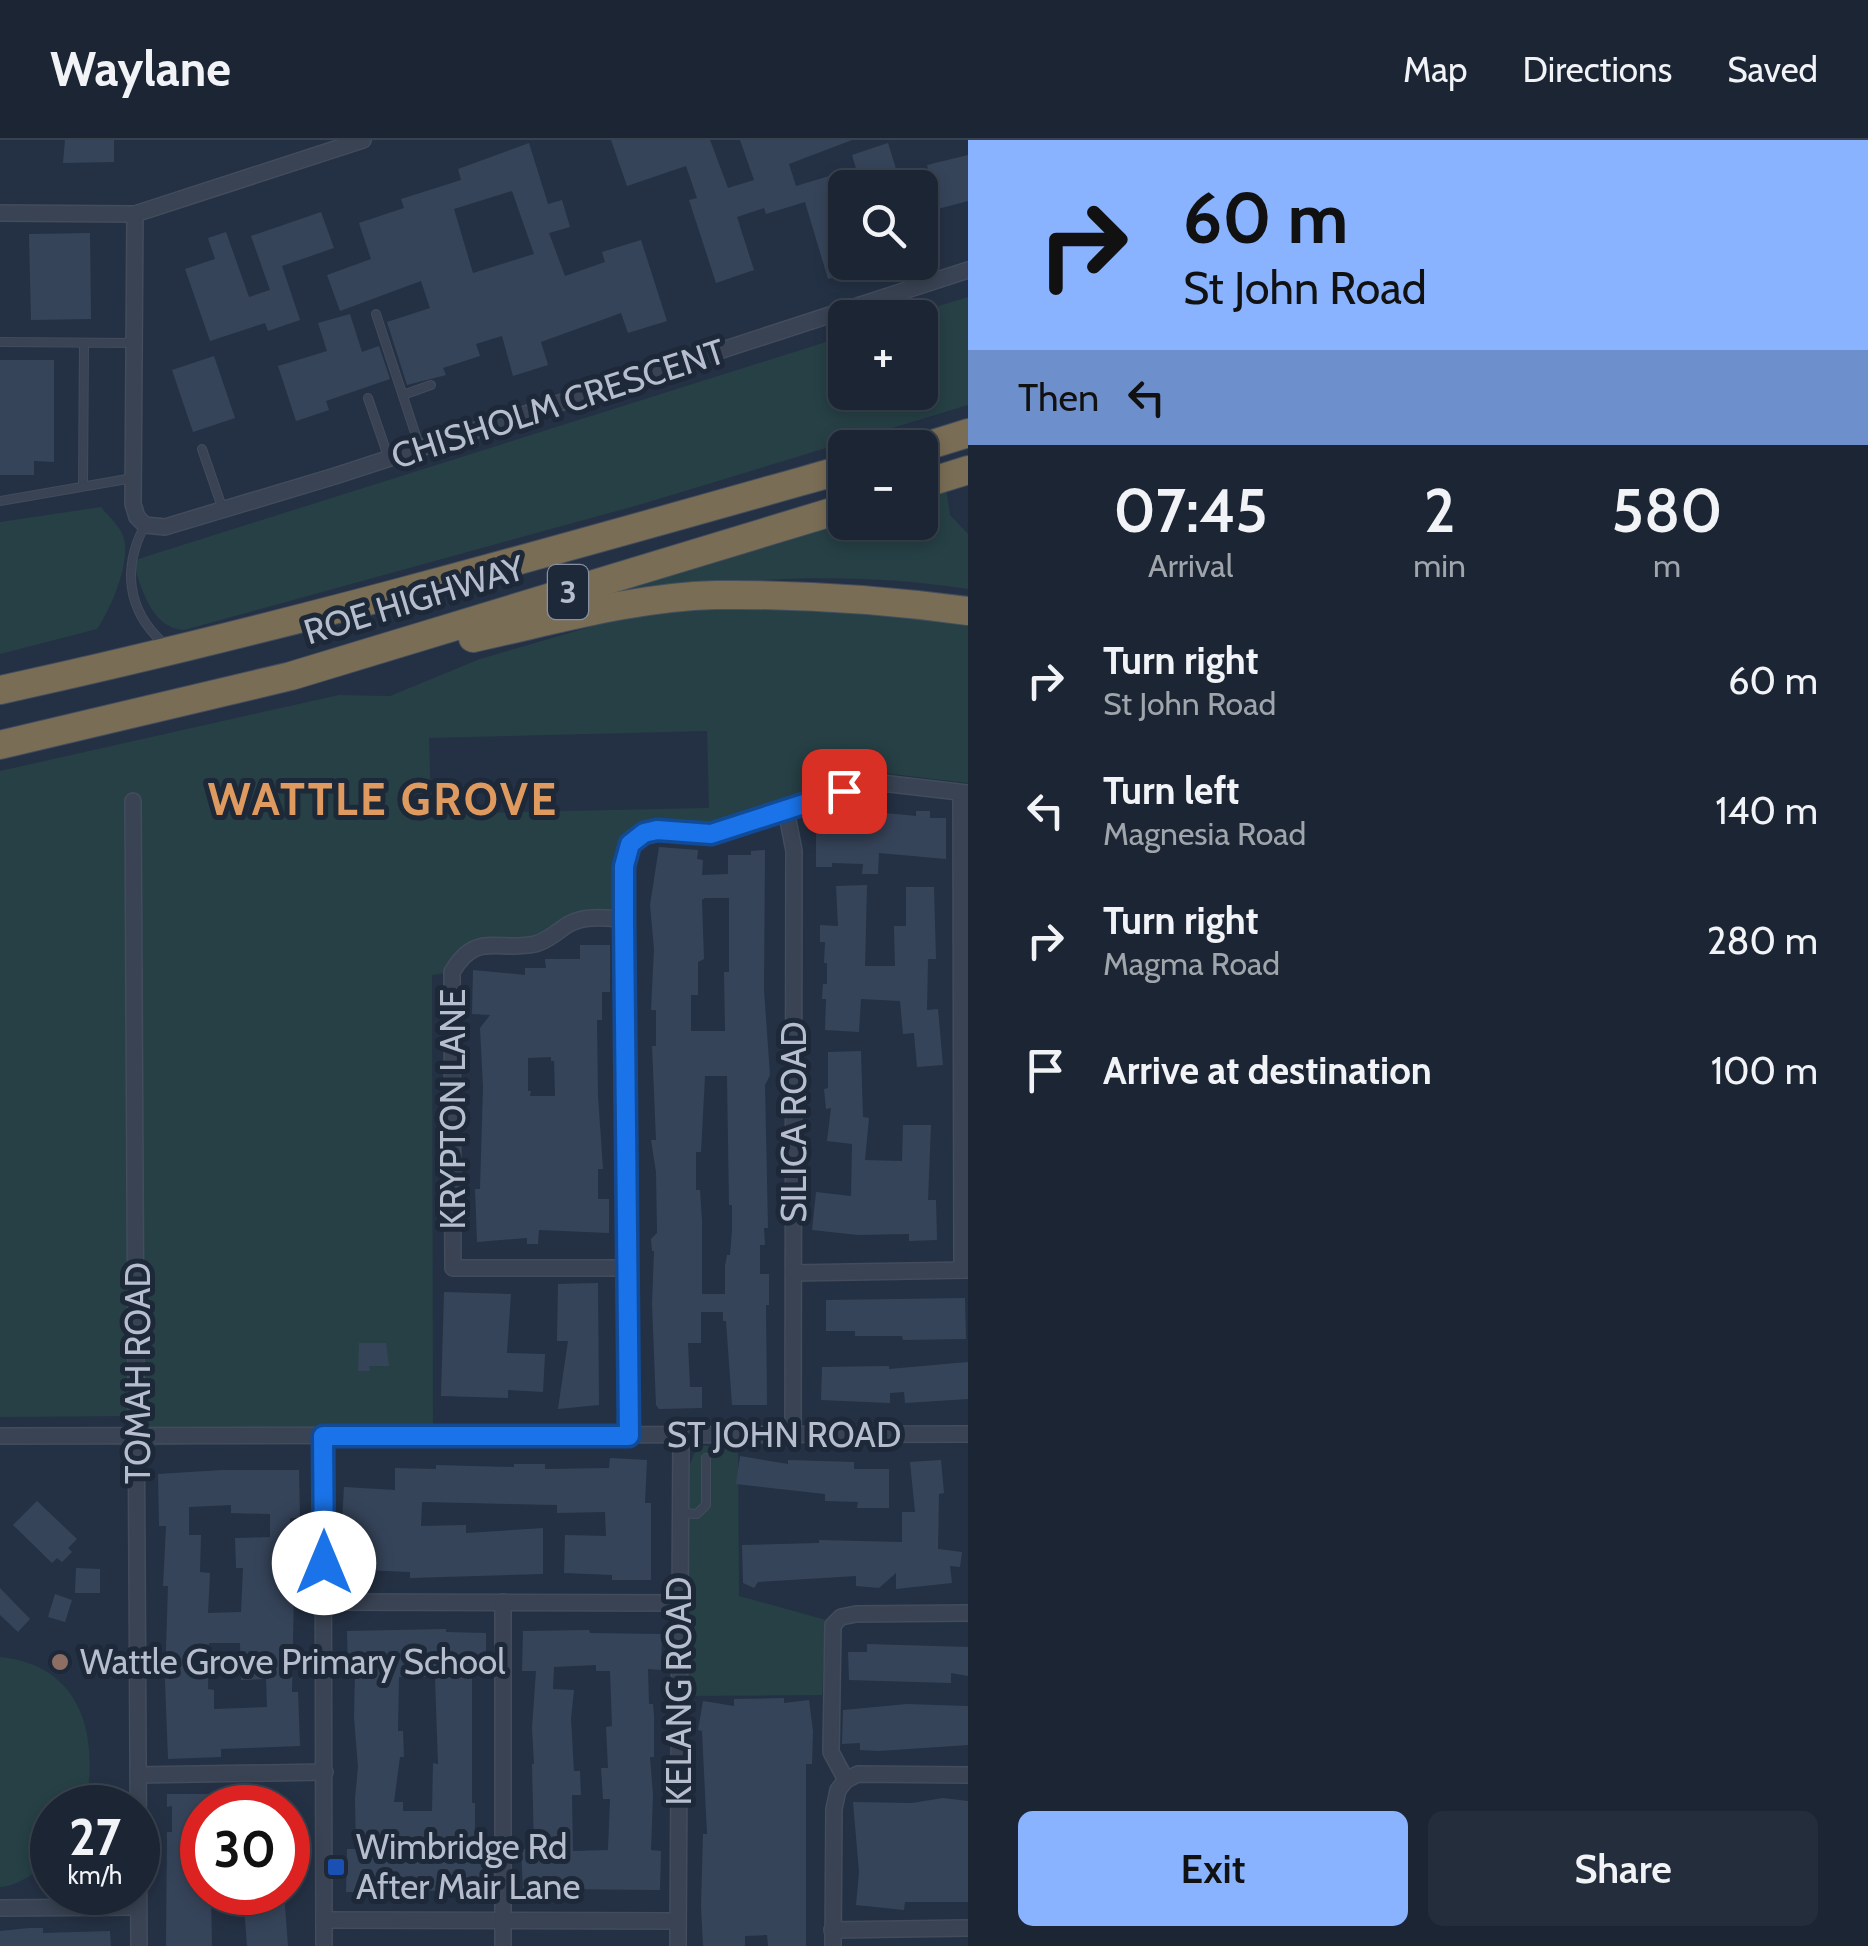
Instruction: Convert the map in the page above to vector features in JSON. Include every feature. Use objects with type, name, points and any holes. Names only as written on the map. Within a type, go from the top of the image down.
[{"type":"highway","points":[[938,442],[968,433]]},
{"type":"highway","points":[[938,480],[968,470]]},
{"type":"highway","name":"ROE HIGHWAY","points":[[0,690],[174,650],[536,556],[828,474]]},
{"type":"highway","name":"ROE HIGHWAY","points":[[0,745],[291,676],[828,513]]},
{"type":"highway","points":[[291,676],[630,605],[713,595],[844,600],[968,611]]},
{"type":"street","points":[[0,213],[136,214],[363,140]]},
{"type":"street","points":[[136,214],[134,504],[137,517],[145,525]]},
{"type":"street","name":"CHISHOLM CRESCENT","points":[[145,525],[165,527],[389,459],[968,270]]},
{"type":"street","points":[[629,1436],[624,866],[630,844],[644,833],[657,830],[711,834],[872,782],[965,793],[965,1270],[794,1272]]},
{"type":"street","name":"TOMAH ROAD","points":[[133,801],[138,1785]]},
{"type":"street","name":"SILICA ROAD","points":[[786,810],[794,851],[793,1436]]},
{"type":"street","name":"KRYPTON LANE","points":[[624,919],[589,918],[571,922],[550,938],[533,944],[475,948],[463,953],[452,972],[453,1268],[625,1268]]},
{"type":"street","name":"ST JOHN ROAD","points":[[0,1436],[968,1434]]},
{"type":"street","points":[[323,1436],[324,1946]]},
{"type":"street","name":"KELANG ROAD","points":[[678,1946],[681,1436]]},
{"type":"street","points":[[324,1602],[680,1602]]},
{"type":"street","points":[[504,1602],[504,1946]]},
{"type":"street","points":[[846,1780],[831,1752],[833,1625],[841,1617],[856,1614],[968,1613]]},
{"type":"street","points":[[138,1775],[324,1772]]},
{"type":"street","points":[[968,1775],[858,1774],[846,1780],[838,1790],[834,1809],[832,1938],[968,1928]]},
{"type":"street","points":[[0,1908],[30,1908]]},
{"type":"street","name":"TOMAH ROAD","points":[[138,1915],[139,1946]]},
{"type":"street","points":[[324,1920],[678,1921]]},
{"type":"lane","points":[[376,314],[420,449]]},
{"type":"lane","points":[[0,342],[134,343]]},
{"type":"lane","points":[[83,486],[84,343]]},
{"type":"lane","points":[[403,395],[431,385]]},
{"type":"lane","points":[[368,398],[389,459]]},
{"type":"lane","points":[[202,449],[223,510]]},
{"type":"lane","points":[[206,462],[220,457]]},
{"type":"lane","points":[[0,501],[134,478]]},
{"type":"lane","points":[[145,525],[136,540],[132,560],[134,603],[145,624],[174,650]]},
{"type":"lane","points":[[679,1514],[696,1514],[706,1505],[706,1458]]},
{"type":"green space","points":[[968,297],[968,405],[886,430],[828,430],[828,448],[642,504],[184,630],[172,628],[155,614],[132,561],[828,341],[828,410],[938,410],[938,306]]},
{"type":"green space","points":[[946,488],[950,515],[968,534],[968,589],[890,580],[733,582],[655,591],[535,616],[828,523],[828,540],[938,540],[938,492]]},
{"type":"green space","points":[[101,507],[121,531],[125,549],[118,586],[97,629],[0,654],[0,522]]},
{"type":"green space","points":[[698,607],[929,616],[968,623],[968,783],[866,771],[711,823],[711,834],[657,830],[630,844],[624,919],[589,918],[550,938],[475,948],[452,972],[432,975],[433,1436],[139,1446],[138,1416],[0,1417],[0,771],[339,695],[390,696],[480,659],[614,620]],"holes":[[[707,731],[709,808],[431,814],[429,738]]]},
{"type":"green space","points":[[702,1446],[738,1446],[739,1596],[826,1620],[822,1695],[680,1696],[680,1465],[690,1464]]},
{"type":"green space","points":[[0,1657],[28,1663],[50,1674],[67,1689],[79,1708],[90,1755],[88,1785],[30,1785],[30,1875],[0,1887]]},
{"type":"building","points":[[65,140],[114,140],[114,162],[63,163]]},
{"type":"building","points":[[611,140],[710,140],[728,188],[754,180],[740,140],[852,140],[789,164],[796,186],[828,176],[828,279],[805,202],[766,214],[764,208],[737,217],[754,270],[716,283],[689,200],[697,198],[686,166],[627,186]]},
{"type":"building","points":[[529,143],[548,204],[562,200],[570,227],[549,233],[565,276],[605,262],[602,252],[641,240],[667,321],[628,333],[621,313],[541,342],[548,365],[513,376],[502,336],[476,344],[480,356],[443,368],[446,375],[407,385],[387,322],[430,308],[421,281],[340,311],[327,275],[371,259],[359,223],[404,208],[401,199],[461,180],[458,169]],"holes":[[[512,191],[534,254],[473,273],[454,209]]]},
{"type":"building","points":[[888,143],[896,170],[857,170],[852,155]]},
{"type":"building","points":[[968,155],[968,201],[938,209],[938,170],[928,170],[927,165]]},
{"type":"building","points":[[321,212],[334,248],[282,266],[300,320],[268,331],[265,323],[210,341],[185,269],[215,259],[208,238],[226,232],[249,297],[270,290],[251,236]]},
{"type":"building","points":[[90,233],[91,319],[31,320],[29,234]]},
{"type":"building","points":[[350,314],[362,352],[379,346],[390,379],[326,401],[329,410],[296,421],[278,366],[327,351],[318,323]]},
{"type":"building","points":[[214,356],[235,418],[193,432],[172,370]]},
{"type":"building","points":[[0,360],[54,360],[54,462],[34,461],[34,475],[0,475]]},
{"type":"building","points":[[865,811],[916,816],[916,811],[930,811],[930,818],[946,818],[946,859],[879,853],[878,874],[862,874],[863,864],[816,867],[816,831],[850,831],[850,816],[865,816]]},
{"type":"building","points":[[659,847],[698,850],[697,859],[703,860],[702,875],[728,874],[728,855],[751,855],[751,851],[765,850],[764,990],[770,1075],[765,1085],[768,1228],[764,1228],[765,1245],[760,1245],[760,1274],[769,1274],[767,1405],[732,1405],[723,1312],[701,1312],[701,1343],[688,1343],[690,1387],[702,1387],[702,1408],[659,1409],[656,1405],[651,1239],[657,1233],[656,1172],[651,1140],[656,1140],[652,1046],[656,1046],[656,1010],[651,1010],[654,949],[650,905]],"holes":[[[705,898],[729,898],[725,1031],[691,1031],[691,995],[698,995],[698,962],[704,959]],[[705,1076],[727,1076],[732,1230],[725,1266],[725,1294],[702,1294],[702,1221],[700,1190],[696,1190],[696,1152],[701,1152]]]},
{"type":"building","points":[[867,885],[865,966],[895,966],[894,926],[906,926],[906,887],[934,887],[936,959],[928,959],[927,1010],[938,1009],[943,1065],[917,1067],[914,1033],[903,1034],[900,1001],[861,999],[859,1032],[825,1030],[826,999],[822,999],[827,963],[825,942],[820,942],[820,925],[838,926],[836,886]]},
{"type":"building","points":[[580,945],[610,945],[610,992],[602,992],[602,1020],[597,1020],[603,1169],[598,1169],[598,1199],[609,1199],[609,1233],[539,1230],[538,1244],[527,1244],[527,1238],[477,1242],[475,1189],[480,1189],[483,1087],[480,1028],[490,1015],[472,1014],[473,970],[525,975],[525,968],[546,968],[545,959],[580,959]],"holes":[[[551,1057],[555,1096],[530,1096],[528,1058]]]},
{"type":"building","points":[[861,1051],[863,1117],[869,1118],[865,1160],[902,1161],[903,1125],[931,1125],[928,1200],[936,1200],[937,1240],[909,1241],[909,1234],[858,1235],[812,1230],[816,1192],[851,1196],[852,1144],[827,1141],[831,1108],[826,1109],[824,1089],[828,1088],[828,1052]]},
{"type":"building","points":[[598,1283],[599,1405],[558,1409],[568,1341],[557,1341],[558,1284]]},
{"type":"building","points":[[444,1292],[511,1294],[507,1353],[545,1354],[543,1392],[508,1390],[508,1398],[441,1396]]},
{"type":"building","points":[[965,1298],[966,1339],[903,1340],[902,1336],[855,1336],[855,1331],[826,1331],[826,1300]]},
{"type":"building","points":[[359,1343],[386,1343],[389,1366],[369,1366],[370,1371],[358,1371]]},
{"type":"building","points":[[968,1362],[968,1399],[905,1403],[904,1392],[890,1393],[890,1403],[821,1400],[822,1367],[889,1369]]},
{"type":"building","points":[[740,1456],[788,1464],[788,1460],[854,1462],[854,1469],[889,1469],[889,1508],[857,1508],[858,1502],[825,1501],[825,1494],[736,1484]]},
{"type":"building","points":[[610,1458],[647,1460],[645,1503],[651,1503],[651,1580],[612,1580],[612,1575],[564,1573],[565,1535],[606,1536],[605,1512],[557,1513],[557,1505],[422,1502],[421,1526],[466,1525],[466,1533],[543,1528],[543,1574],[410,1578],[410,1572],[361,1570],[361,1578],[346,1577],[348,1521],[342,1521],[344,1487],[395,1490],[395,1468],[545,1464],[545,1469],[609,1468]]},
{"type":"building","points":[[941,1460],[944,1493],[939,1494],[938,1549],[962,1552],[960,1567],[950,1566],[952,1583],[896,1589],[896,1573],[879,1588],[856,1586],[856,1576],[758,1582],[754,1588],[743,1583],[742,1545],[819,1540],[902,1542],[902,1512],[915,1512],[910,1462]]},
{"type":"building","points":[[299,1470],[300,1518],[290,1518],[292,1566],[286,1566],[285,1589],[294,1590],[292,1692],[298,1692],[300,1746],[221,1749],[221,1757],[168,1759],[168,1586],[163,1586],[166,1526],[159,1526],[158,1474]],"holes":[[[231,1505],[231,1513],[270,1514],[270,1537],[235,1538],[236,1568],[243,1568],[241,1612],[208,1613],[210,1573],[200,1572],[201,1535],[189,1535],[189,1507]],[[209,1643],[240,1643],[241,1680],[266,1679],[267,1707],[214,1709],[214,1690],[208,1689]]]},
{"type":"building","points":[[37,1501],[77,1539],[62,1562],[57,1558],[52,1563],[13,1525]]},
{"type":"building","points":[[76,1568],[100,1569],[100,1593],[75,1593]]},
{"type":"building","points":[[0,1588],[30,1619],[18,1632],[0,1615]]},
{"type":"building","points":[[55,1594],[72,1600],[65,1622],[48,1617]]},
{"type":"building","points":[[446,1629],[486,1633],[486,1671],[472,1671],[472,1803],[475,1851],[485,1851],[484,1892],[383,1893],[382,1886],[359,1886],[359,1892],[346,1892],[347,1849],[356,1849],[358,1767],[355,1670],[348,1670],[347,1631]],"holes":[[[399,1677],[435,1677],[438,1764],[433,1763],[432,1811],[403,1811],[403,1802],[394,1802],[400,1757],[404,1757],[403,1731],[398,1731]]]},
{"type":"building","points":[[523,1631],[662,1634],[661,1670],[648,1669],[649,1704],[653,1704],[654,1716],[654,1757],[650,1757],[651,1850],[661,1851],[660,1890],[558,1889],[558,1884],[523,1890],[521,1849],[534,1849],[532,1728],[536,1671],[522,1671]],"holes":[[[596,1665],[596,1671],[610,1671],[612,1726],[606,1727],[608,1768],[601,1768],[603,1799],[610,1799],[608,1850],[573,1851],[572,1795],[581,1795],[580,1771],[574,1771],[574,1690],[553,1689],[554,1667]]]},
{"type":"building","points":[[867,1644],[968,1647],[968,1676],[951,1673],[951,1683],[849,1680],[848,1652],[867,1652]]},
{"type":"building","points":[[784,1698],[784,1703],[809,1700],[813,1731],[812,1764],[806,1764],[806,1946],[768,1946],[767,1935],[745,1936],[745,1946],[703,1946],[703,1834],[707,1834],[702,1731],[698,1730],[703,1701],[734,1706],[734,1699]]},
{"type":"building","points":[[907,1704],[968,1706],[968,1745],[879,1751],[860,1750],[860,1743],[842,1744],[843,1710]]},
{"type":"building","points":[[167,1794],[180,1794],[180,1915],[211,1915],[212,1946],[166,1946],[167,1832],[172,1832],[172,1806],[167,1807]]},
{"type":"building","points":[[943,1798],[968,1801],[968,1902],[905,1902],[904,1910],[856,1905],[859,1872],[853,1802],[912,1803]]},
{"type":"building","points":[[245,1915],[286,1915],[288,1946],[247,1946]]},
{"type":"building","points":[[43,1928],[43,1933],[110,1931],[111,1946],[0,1946],[0,1931]]},
{"type":"place","name":"Wattle Grove Primary School","points":[[60,1662]]},
{"type":"place","name":"Wimbridge Rd After Mair Lane","points":[[336,1867]]},
{"type":"district","name":"WATTLE GROVE","points":[[383,799]]},
{"type":"route","points":[[324,1563],[323,1436],[629,1436],[624,866],[630,844],[644,833],[657,830],[711,834],[844,791]]}]
